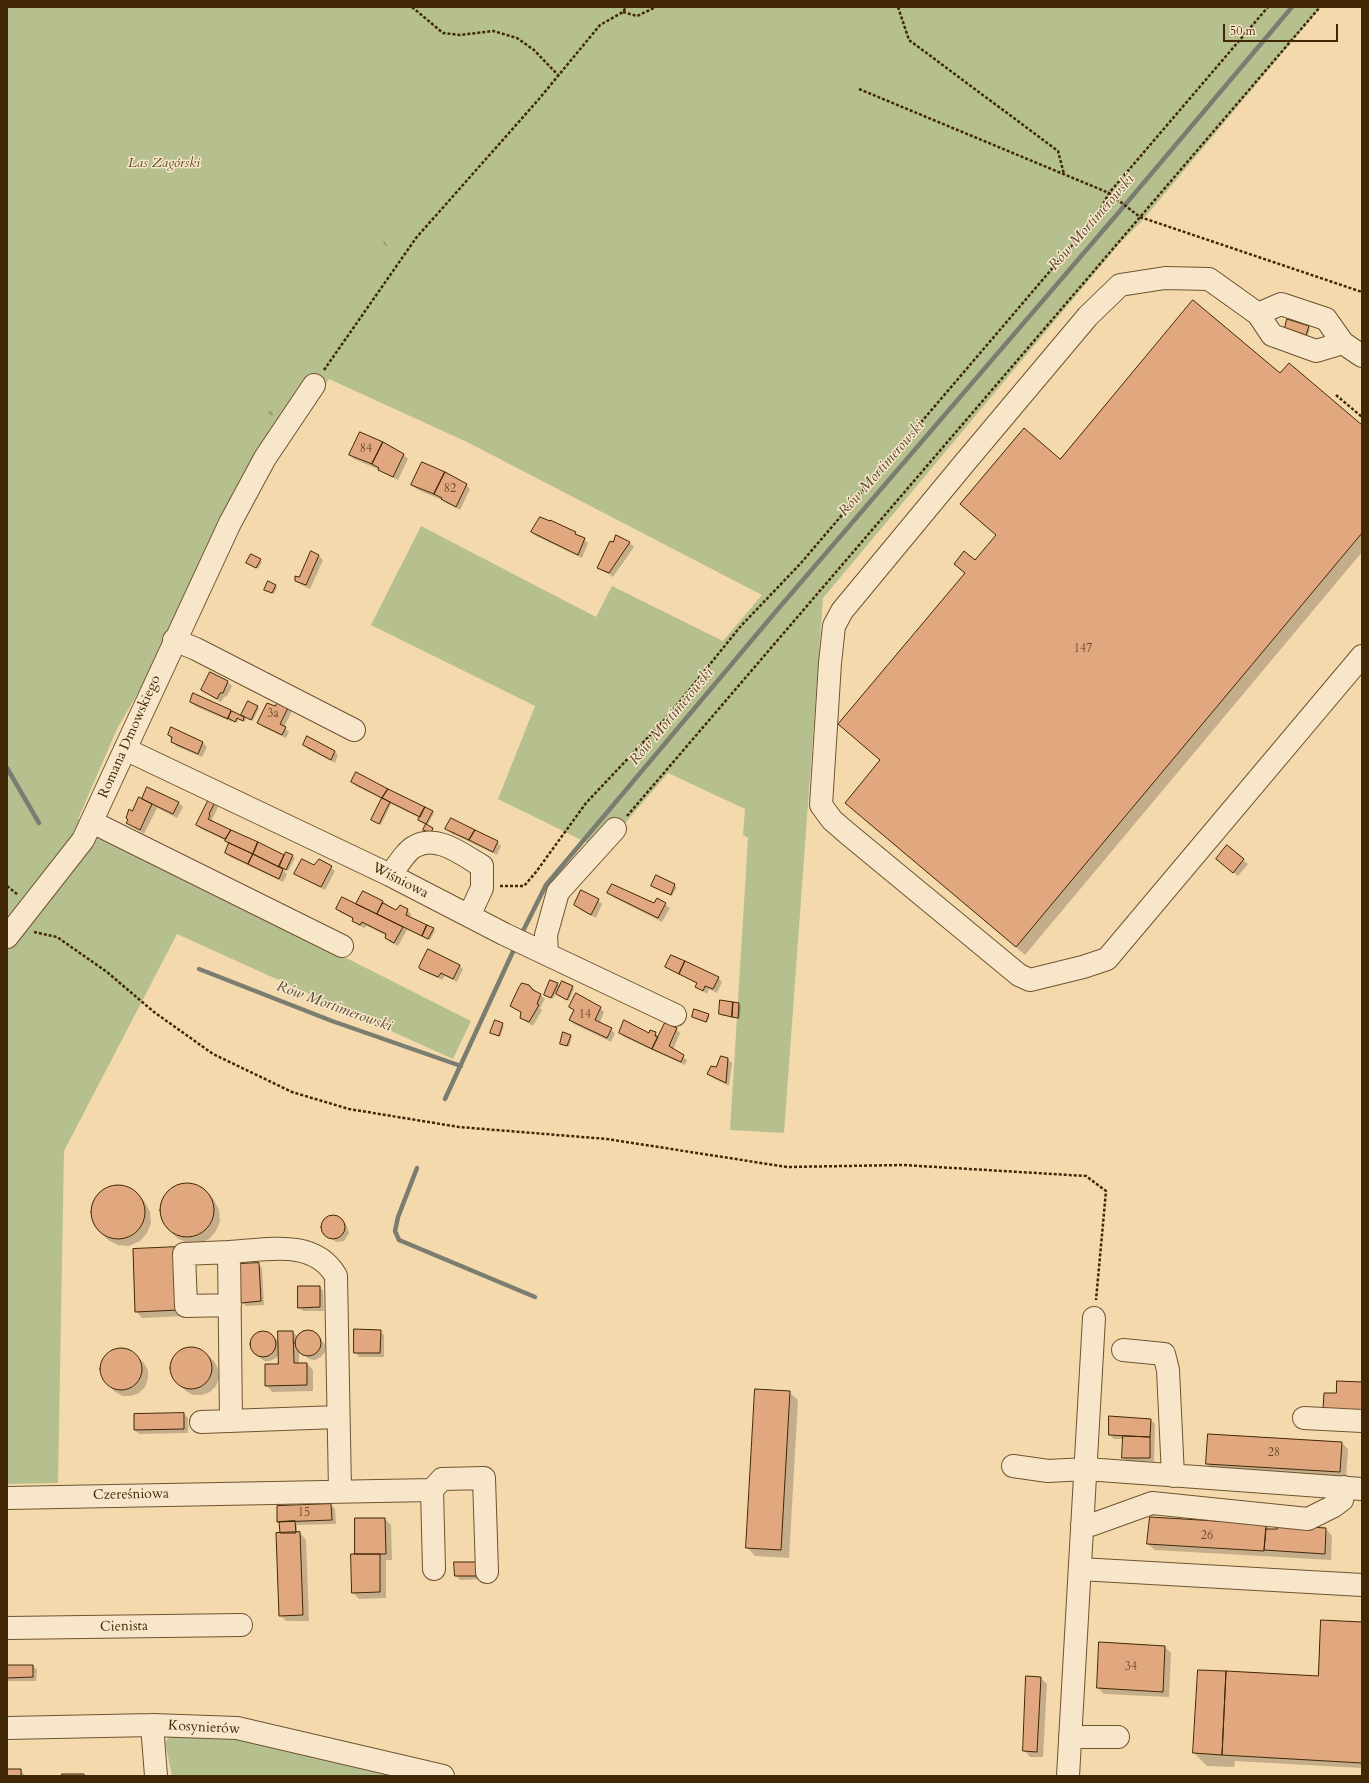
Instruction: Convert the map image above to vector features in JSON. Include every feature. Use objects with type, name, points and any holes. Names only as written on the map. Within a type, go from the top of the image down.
[{"type":"street","points":[[1343,343],[1316,351],[1272,335],[1258,314],[1209,279],[1165,278],[1120,285],[1088,316],[842,611],[834,626],[830,664],[821,805],[832,820],[847,833],[1019,975],[1030,980],[1083,967],[1107,959],[1362,656]]},
{"type":"street","points":[[1258,314],[1281,304],[1326,319],[1343,343],[1362,356]]},
{"type":"street","name":"Romana Dmowskiego","points":[[13,930],[83,840],[174,640],[230,523],[265,458],[314,385]]},
{"type":"street","points":[[174,640],[196,649],[354,730]]},
{"type":"street","name":"Wiśniowa","points":[[125,749],[390,875],[504,934],[675,1015]]},
{"type":"street","points":[[92,822],[342,946]]},
{"type":"street","points":[[539,951],[546,935],[558,892],[615,830]]},
{"type":"street","points":[[390,875],[413,847],[430,841],[453,849],[482,866],[482,888],[469,916]]},
{"type":"street","points":[[230,1306],[186,1306],[184,1254],[299,1249],[311,1253],[330,1266],[336,1276],[340,1491]]},
{"type":"street","points":[[229,1252],[231,1421]]},
{"type":"street","points":[[1068,1776],[1094,1318]]},
{"type":"street","points":[[1123,1350],[1164,1354],[1168,1370],[1173,1476]]},
{"type":"street","points":[[201,1422],[338,1417]]},
{"type":"street","points":[[1304,1418],[1362,1421]]},
{"type":"street","points":[[1013,1466],[1048,1470],[1086,1469],[1353,1488]]},
{"type":"street","points":[[434,1569],[432,1490],[442,1479],[484,1478],[487,1572]]},
{"type":"street","points":[[1082,1525],[1091,1525],[1152,1503],[1308,1519],[1334,1506],[1353,1488]]},
{"type":"street","name":"Czereśniowa","points":[[7,1498],[254,1492],[432,1490]]},
{"type":"street","points":[[1080,1569],[1362,1585]]},
{"type":"street","name":"Cienista","points":[[7,1628],[241,1625]]},
{"type":"street","points":[[152,1725],[156,1776]]},
{"type":"street","name":"Kosynierów","points":[[7,1728],[152,1725],[237,1728],[417,1773],[443,1776]]},
{"type":"street","points":[[1070,1737],[1118,1737]]},
{"type":"path","points":[[412,7],[443,33],[460,35],[493,32],[517,38],[534,50],[558,76]]},
{"type":"path","points":[[314,385],[416,238],[558,76],[600,25],[623,12],[626,7]]},
{"type":"path","points":[[623,12],[637,16],[656,7]]},
{"type":"path","points":[[898,7],[909,40],[1058,151],[1064,174]]},
{"type":"path","points":[[482,888],[524,886],[536,872],[586,803],[669,716],[740,627],[801,563],[1097,216],[1109,193],[1268,7]]},
{"type":"path","points":[[615,830],[1320,7]]},
{"type":"path","points":[[859,90],[1109,193],[1140,217],[1362,292]]},
{"type":"path","points":[[1336,395],[1362,417]]},
{"type":"path","points":[[13,930],[28,931],[57,937],[107,972],[154,1012],[213,1054],[292,1092],[349,1109],[459,1127],[607,1139],[787,1167],[903,1165],[1086,1176],[1106,1191],[1094,1318]]},
{"type":"green space","name":"Las Zagórski","points":[[7,7],[1321,7],[1141,222],[1120,243],[823,598],[784,1133],[730,1130],[748,838],[743,835],[745,809],[668,773],[602,850],[498,799],[535,706],[371,625],[421,526],[596,617],[612,586],[723,641],[762,595],[467,442],[329,379],[241,515],[117,729],[78,819],[168,868],[471,1021],[453,1059],[177,934],[64,1151],[58,1483],[7,1484]]},
{"type":"green space","points":[[171,1735],[229,1738],[395,1776],[172,1776],[165,1742]]},
{"type":"building","points":[[1193,300],[1280,373],[1289,363],[1362,425],[1362,533],[1016,947],[845,803],[880,760],[838,724],[965,573],[954,564],[964,551],[975,560],[996,535],[960,504],[1024,428],[1060,459]]},
{"type":"building","points":[[1287,319],[1309,326],[1306,335],[1285,328]]},
{"type":"building","points":[[360,432],[383,442],[372,464],[349,455]]},
{"type":"building","points":[[383,442],[404,454],[393,477],[378,470],[379,468],[372,464]]},
{"type":"building","points":[[422,462],[445,472],[434,494],[411,485]]},
{"type":"building","points":[[445,472],[467,484],[456,507],[434,494]]},
{"type":"building","points":[[540,517],[576,532],[575,534],[585,538],[578,555],[531,532]]},
{"type":"building","points":[[616,535],[630,542],[609,573],[597,568],[610,541],[613,542]]},
{"type":"building","points":[[311,551],[319,555],[306,585],[295,581],[295,576],[299,577]]},
{"type":"building","points":[[251,554],[261,559],[256,568],[246,563]]},
{"type":"building","points":[[268,581],[276,585],[272,593],[264,590]]},
{"type":"building","points":[[210,672],[228,681],[223,693],[220,693],[217,699],[201,690]]},
{"type":"building","points":[[193,693],[231,710],[228,719],[190,702]]},
{"type":"building","points":[[281,694],[292,700],[280,724],[286,727],[282,735],[257,723],[267,703],[275,706]]},
{"type":"building","points":[[248,701],[258,706],[251,720],[241,715]]},
{"type":"building","points":[[232,711],[244,717],[243,721],[237,718],[235,722],[228,718]]},
{"type":"building","points":[[171,727],[203,742],[198,754],[171,742],[172,737],[168,735]]},
{"type":"building","points":[[307,736],[335,751],[331,760],[303,745]]},
{"type":"building","points":[[356,772],[388,789],[382,798],[351,782]]},
{"type":"building","points":[[147,787],[179,802],[173,814],[142,799]]},
{"type":"building","points":[[388,789],[425,807],[420,817],[382,798]]},
{"type":"building","points":[[139,797],[152,804],[140,830],[126,823],[128,820],[126,818],[129,809],[132,811]]},
{"type":"building","points":[[210,797],[216,800],[208,819],[231,830],[225,839],[196,825]]},
{"type":"building","points":[[382,798],[390,802],[379,824],[371,820]]},
{"type":"building","points":[[425,807],[433,811],[426,824],[418,820]]},
{"type":"building","points":[[451,818],[475,830],[469,840],[445,829]]},
{"type":"building","points":[[426,824],[433,828],[431,833],[423,830]]},
{"type":"building","points":[[231,830],[258,842],[253,854],[225,841]]},
{"type":"building","points":[[475,830],[498,841],[493,852],[469,840]]},
{"type":"building","points":[[258,842],[284,855],[279,867],[253,854]]},
{"type":"building","points":[[229,843],[253,854],[248,864],[225,853]]},
{"type":"building","points":[[1227,845],[1244,859],[1233,873],[1216,859]]},
{"type":"building","points":[[286,852],[293,855],[286,870],[279,866]]},
{"type":"building","points":[[253,854],[283,869],[279,879],[248,864]]},
{"type":"building","points":[[302,859],[314,865],[319,859],[332,866],[321,887],[294,874]]},
{"type":"building","points":[[656,875],[675,884],[671,895],[651,886]]},
{"type":"building","points":[[612,884],[654,903],[657,898],[666,903],[658,918],[607,893]]},
{"type":"building","points":[[581,890],[599,899],[591,915],[574,905]]},
{"type":"building","points":[[363,891],[383,901],[377,914],[356,904]]},
{"type":"building","points":[[342,897],[403,927],[394,943],[385,938],[386,934],[362,922],[360,925],[352,921],[353,918],[336,909]]},
{"type":"building","points":[[383,903],[396,910],[400,905],[408,909],[406,915],[427,925],[422,936],[377,914]]},
{"type":"building","points":[[427,925],[434,928],[428,939],[422,936]]},
{"type":"building","points":[[428,949],[460,965],[453,979],[441,973],[438,977],[420,969],[419,967]]},
{"type":"building","points":[[671,955],[685,961],[679,974],[665,967]]},
{"type":"building","points":[[685,961],[719,977],[713,989],[705,986],[703,991],[695,987],[697,983],[679,974]]},
{"type":"building","points":[[550,980],[558,983],[551,998],[544,995]]},
{"type":"building","points":[[562,981],[573,986],[567,1000],[556,994]]},
{"type":"building","points":[[522,983],[529,985],[533,990],[541,994],[537,1004],[539,1005],[529,1022],[520,1018],[521,1012],[510,1006]]},
{"type":"building","points":[[576,993],[601,1007],[595,1020],[612,1028],[607,1038],[569,1020],[574,1010],[569,1007]]},
{"type":"building","points":[[720,1000],[733,1002],[732,1017],[719,1014]]},
{"type":"building","points":[[733,1002],[739,1003],[738,1018],[732,1017]]},
{"type":"building","points":[[694,1009],[709,1014],[706,1022],[692,1017]]},
{"type":"building","points":[[495,1020],[503,1023],[499,1036],[490,1033]]},
{"type":"building","points":[[624,1020],[649,1033],[650,1030],[656,1032],[655,1036],[658,1037],[652,1049],[619,1033]]},
{"type":"building","points":[[665,1023],[677,1028],[669,1046],[684,1055],[681,1062],[652,1049]]},
{"type":"building","points":[[563,1032],[571,1035],[567,1046],[560,1044]]},
{"type":"building","points":[[721,1056],[728,1058],[726,1083],[707,1074],[711,1066],[716,1067]]},
{"type":"building","points":[[182,1183],[192,1183],[202,1187],[210,1195],[214,1205],[214,1215],[210,1225],[202,1233],[192,1237],[182,1237],[172,1233],[164,1225],[160,1215],[160,1205],[164,1195],[172,1187]]},
{"type":"building","points":[[113,1185],[123,1185],[133,1189],[141,1197],[145,1207],[145,1217],[141,1227],[133,1235],[123,1239],[113,1239],[103,1235],[95,1227],[91,1217],[91,1207],[95,1197],[103,1189]]},
{"type":"building","points":[[333,1215],[338,1216],[344,1222],[344,1232],[338,1238],[333,1239],[328,1238],[322,1232],[321,1227],[322,1222],[328,1216]]},
{"type":"building","points":[[177,1247],[179,1310],[135,1312],[133,1249]]},
{"type":"building","points":[[259,1263],[261,1301],[241,1303],[238,1264]]},
{"type":"building","points":[[298,1286],[320,1286],[320,1307],[298,1308]]},
{"type":"building","points":[[354,1329],[381,1330],[380,1353],[354,1353]]},
{"type":"building","points":[[308,1330],[317,1334],[321,1343],[317,1352],[308,1356],[299,1352],[295,1343],[299,1334]]},
{"type":"building","points":[[263,1331],[273,1334],[276,1344],[273,1354],[263,1357],[253,1354],[250,1344],[253,1334]]},
{"type":"building","points":[[278,1331],[293,1331],[294,1363],[307,1363],[307,1385],[265,1386],[265,1364],[278,1364]]},
{"type":"building","points":[[187,1347],[195,1347],[203,1350],[209,1356],[212,1368],[209,1380],[203,1386],[195,1389],[187,1389],[179,1386],[173,1380],[170,1372],[170,1364],[173,1356],[179,1350]]},
{"type":"building","points":[[117,1348],[125,1348],[133,1351],[139,1357],[142,1369],[139,1381],[133,1387],[125,1390],[117,1390],[109,1387],[103,1381],[100,1373],[100,1365],[103,1357],[109,1351]]},
{"type":"building","points":[[1337,1381],[1362,1382],[1362,1413],[1323,1410],[1324,1393],[1336,1393]]},
{"type":"building","points":[[755,1389],[790,1391],[781,1550],[746,1548]]},
{"type":"building","points":[[184,1413],[184,1429],[134,1430],[134,1414]]},
{"type":"building","points":[[1109,1416],[1151,1419],[1150,1437],[1109,1435]]},
{"type":"building","points":[[1208,1434],[1342,1442],[1340,1472],[1206,1464]]},
{"type":"building","points":[[1123,1436],[1150,1437],[1150,1458],[1122,1458]]},
{"type":"building","points":[[331,1504],[332,1520],[277,1522],[277,1506]]},
{"type":"building","points":[[1150,1517],[1266,1524],[1264,1551],[1147,1544]]},
{"type":"building","points":[[355,1518],[385,1518],[386,1554],[355,1554]]},
{"type":"building","points":[[295,1521],[296,1533],[280,1533],[279,1522]]},
{"type":"building","points":[[1277,1525],[1326,1528],[1325,1554],[1264,1550],[1266,1529],[1277,1529]]},
{"type":"building","points":[[300,1532],[303,1615],[279,1616],[276,1533]]},
{"type":"building","points":[[351,1554],[380,1554],[380,1592],[352,1593]]},
{"type":"building","points":[[454,1562],[477,1562],[477,1576],[455,1576]]},
{"type":"building","points":[[1321,1620],[1362,1622],[1362,1763],[1222,1755],[1226,1671],[1318,1676]]},
{"type":"building","points":[[1099,1642],[1165,1646],[1163,1692],[1097,1688]]},
{"type":"building","points":[[7,1665],[33,1665],[33,1677],[7,1678]]},
{"type":"building","points":[[1198,1670],[1226,1671],[1222,1755],[1193,1753]]},
{"type":"building","points":[[1026,1676],[1041,1677],[1037,1752],[1023,1751]]},
{"type":"building","points":[[7,1769],[21,1769],[21,1776],[7,1776]]},
{"type":"building","points":[[62,1774],[84,1774],[84,1776],[62,1776]]},
{"type":"waterway","name":"Rów Mortimerowski","points":[[521,935],[546,885],[778,609],[1119,212],[1292,7]]},
{"type":"waterway","name":"Rów Mortimerowski","points":[[7,768],[39,823]]},
{"type":"waterway","points":[[445,1099],[516,945]]},
{"type":"waterway","name":"Rów Mortimerowski","points":[[199,969],[332,1021],[461,1066]]},
{"type":"waterway","points":[[417,1168],[398,1217],[395,1231],[399,1240],[535,1297]]}]
